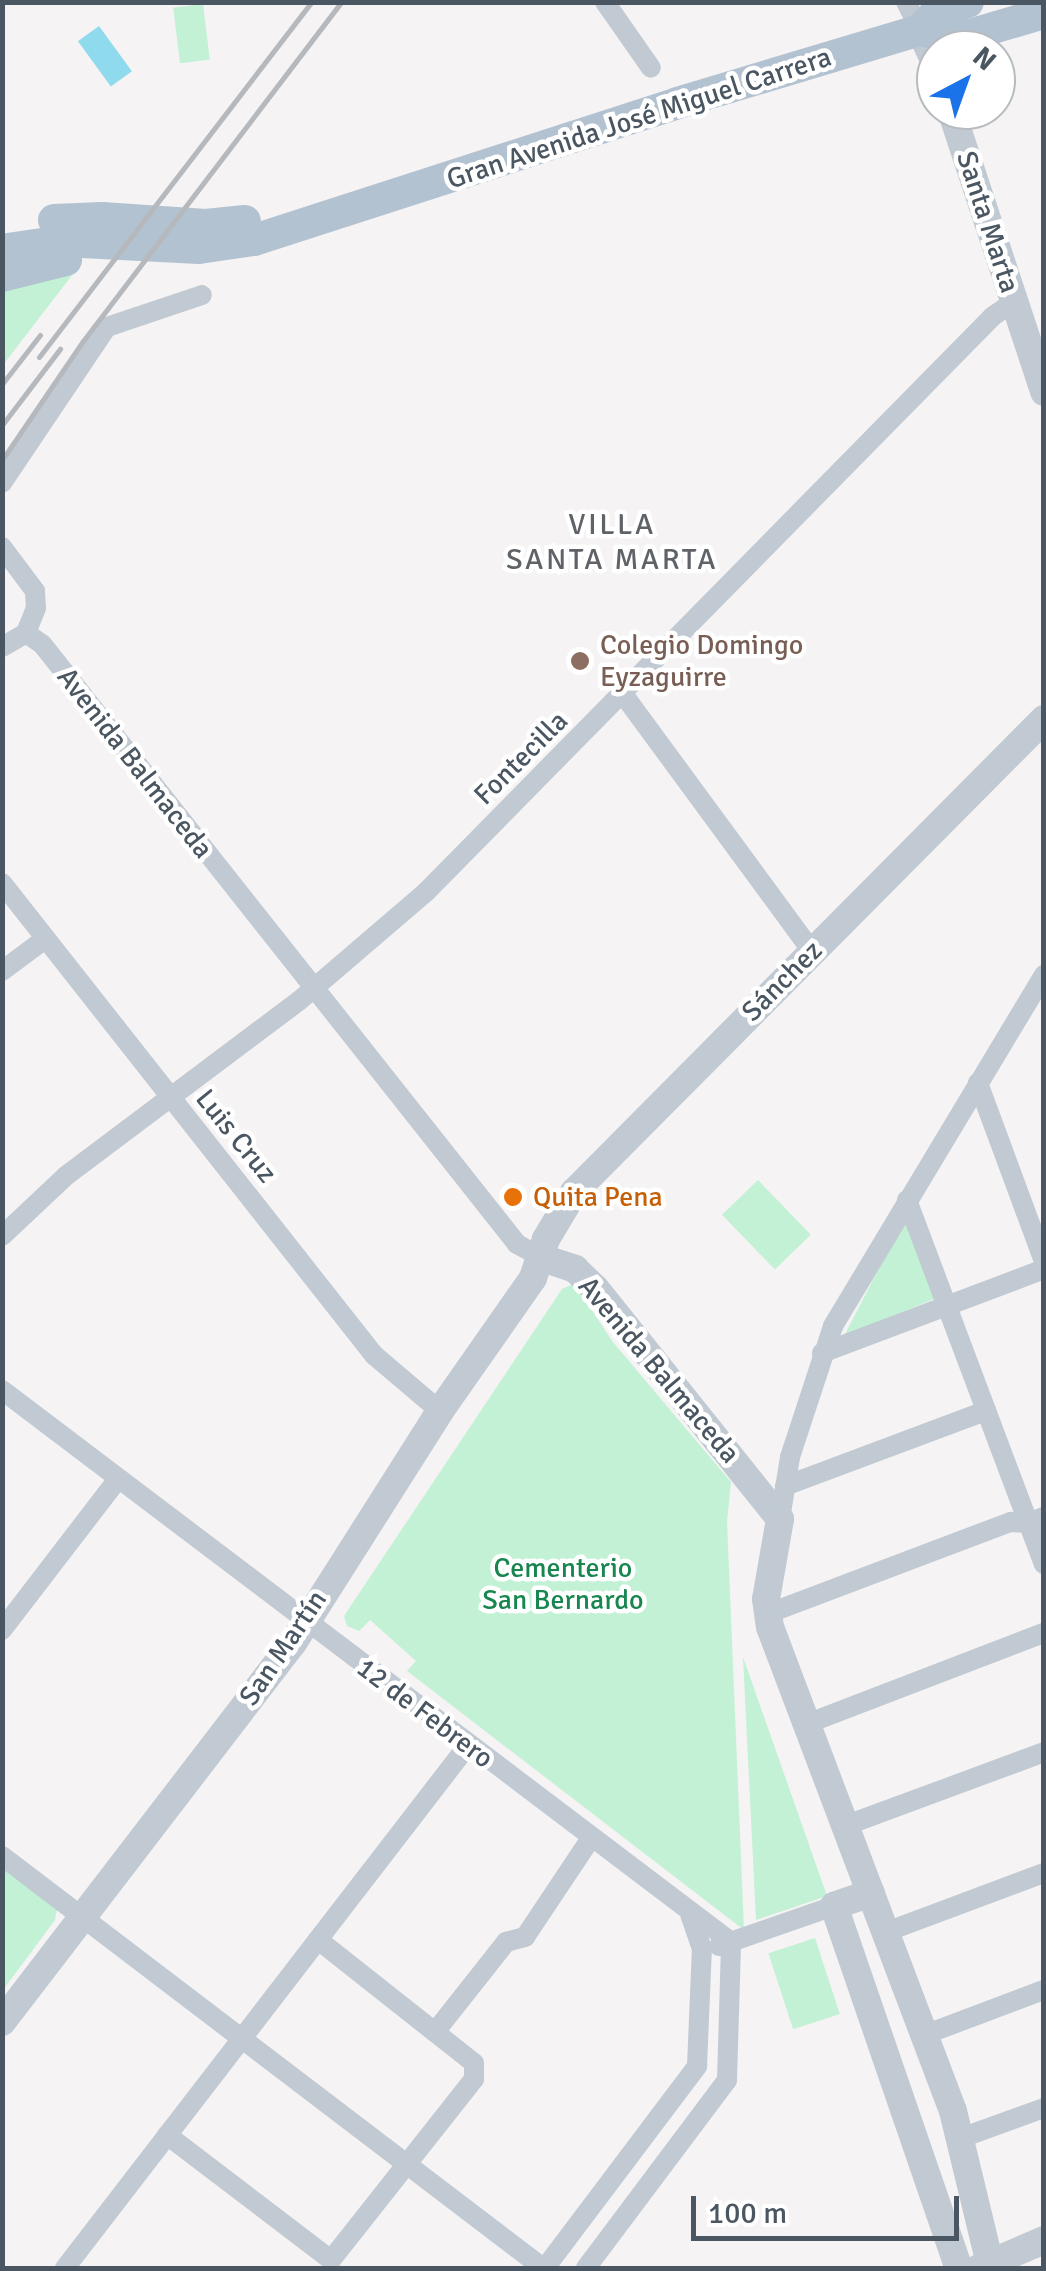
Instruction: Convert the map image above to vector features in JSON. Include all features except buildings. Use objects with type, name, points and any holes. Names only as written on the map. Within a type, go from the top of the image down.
[{"type":"main road","name":"Gran Avenida José Miguel Carrera","points":[[2,250],[44,243],[97,241],[180,248],[236,244],[676,103],[913,16],[935,14],[968,2]]},
{"type":"main road","name":"Gran Avenida José Miguel Carrera","points":[[913,16],[954,38],[1044,13]]},
{"type":"main road","name":"Gran Avenida José Miguel Carrera","points":[[2,236],[64,219],[206,225],[358,208]]},
{"type":"main road","name":"Gran Avenida José Miguel Carrera","points":[[2,276],[73,259],[180,270],[228,267],[274,253],[358,208]]},
{"type":"main road","name":"Gran Avenida José Miguel Carrera","points":[[2,266],[44,243]]},
{"type":"street","points":[[605,2],[651,68]]},
{"type":"street","name":"Santa Marta","points":[[958,130],[1044,392]]},
{"type":"street","points":[[2,482],[107,328],[202,295]]},
{"type":"street","name":"Fontecilla","points":[[2,1236],[67,1175],[313,990],[426,892],[993,316],[1014,302]]},
{"type":"street","points":[[2,547],[36,591],[36,608],[26,633],[2,647]]},
{"type":"street","name":"Avenida Balmaceda","points":[[26,633],[42,644],[517,1244],[576,1270],[594,1288],[780,1519]]},
{"type":"street","points":[[622,694],[812,951]]},
{"type":"street","name":"Sánchez","points":[[542,1258],[550,1229],[574,1192],[1044,719]]},
{"type":"street","name":"Luis Cruz","points":[[2,883],[374,1355],[440,1410]]},
{"type":"street","points":[[2,971],[45,939]]},
{"type":"street","points":[[1043,977],[907,1200],[822,1353],[785,1486],[767,1614],[961,2138],[986,2266],[1044,2240]]},
{"type":"street","points":[[978,1083],[1044,1261]]},
{"type":"street","points":[[907,1200],[986,1411],[1036,1520],[1044,1564]]},
{"type":"street","name":"San Martín","points":[[2,2022],[304,1622],[440,1410],[530,1283],[542,1258]]},
{"type":"street","points":[[822,1353],[1044,1269]]},
{"type":"street","name":"12 de Febrero","points":[[2,1390],[731,1942]]},
{"type":"street","points":[[785,1486],[986,1411]]},
{"type":"street","points":[[2,1630],[117,1480]]},
{"type":"street","points":[[767,1614],[1011,1522],[1036,1520]]},
{"type":"street","points":[[809,1723],[1044,1633]]},
{"type":"street","points":[[65,2268],[468,1745]]},
{"type":"street","points":[[847,1826],[1044,1752]]},
{"type":"street","points":[[435,2032],[506,1942],[525,1937],[590,1838]]},
{"type":"street","points":[[2,1856],[544,2268],[694,2073],[699,2052],[702,1959],[700,1939],[690,1913]]},
{"type":"street","points":[[886,1932],[1044,1873]]},
{"type":"street","points":[[702,1959],[731,1942],[871,1893]]},
{"type":"street","points":[[834,1906],[959,2268]]},
{"type":"street","points":[[168,2135],[332,2260],[474,2080],[474,2063],[318,1940]]},
{"type":"street","points":[[586,2268],[728,2080],[731,1942]]},
{"type":"street","points":[[924,2035],[1044,1990]]},
{"type":"street","points":[[961,2138],[1044,2108]]},
{"type":"green space","points":[[203,4],[210,60],[180,63],[173,8]]},
{"type":"green space","points":[[76,270],[3,365],[3,293],[36,275]]},
{"type":"green space","points":[[758,1180],[811,1235],[775,1269],[722,1215]]},
{"type":"green space","points":[[905,1218],[934,1299],[844,1336]]},
{"type":"green space","name":"Cementerio San Bernardo","points":[[571,1285],[579,1290],[612,1341],[731,1482],[727,1521],[744,1930],[407,1671],[416,1661],[370,1620],[359,1631],[347,1626],[344,1616],[562,1289]]},
{"type":"green space","points":[[743,1657],[827,1896],[756,1920]]},
{"type":"green space","points":[[2,1864],[57,1909],[55,1920],[3,1990]]},
{"type":"green space","points":[[815,1938],[840,2014],[793,2029],[768,1953]]},
{"type":"water","points":[[99,26],[132,71],[111,87],[78,41]]},
{"type":"railway","points":[[39,357],[311,2]]},
{"type":"railway","points":[[2,460],[83,341],[341,2]]},
{"type":"railway","points":[[2,384],[40,335]]},
{"type":"railway","points":[[2,425],[60,349]]},
{"type":"place","name":"Colegio Domingo Eyzaguirre","points":[[580,661]]},
{"type":"place","name":"Quita Pena","points":[[513,1197]]},
{"type":"district","name":"VILLA SANTA MARTA","points":[[612,542]]}]
